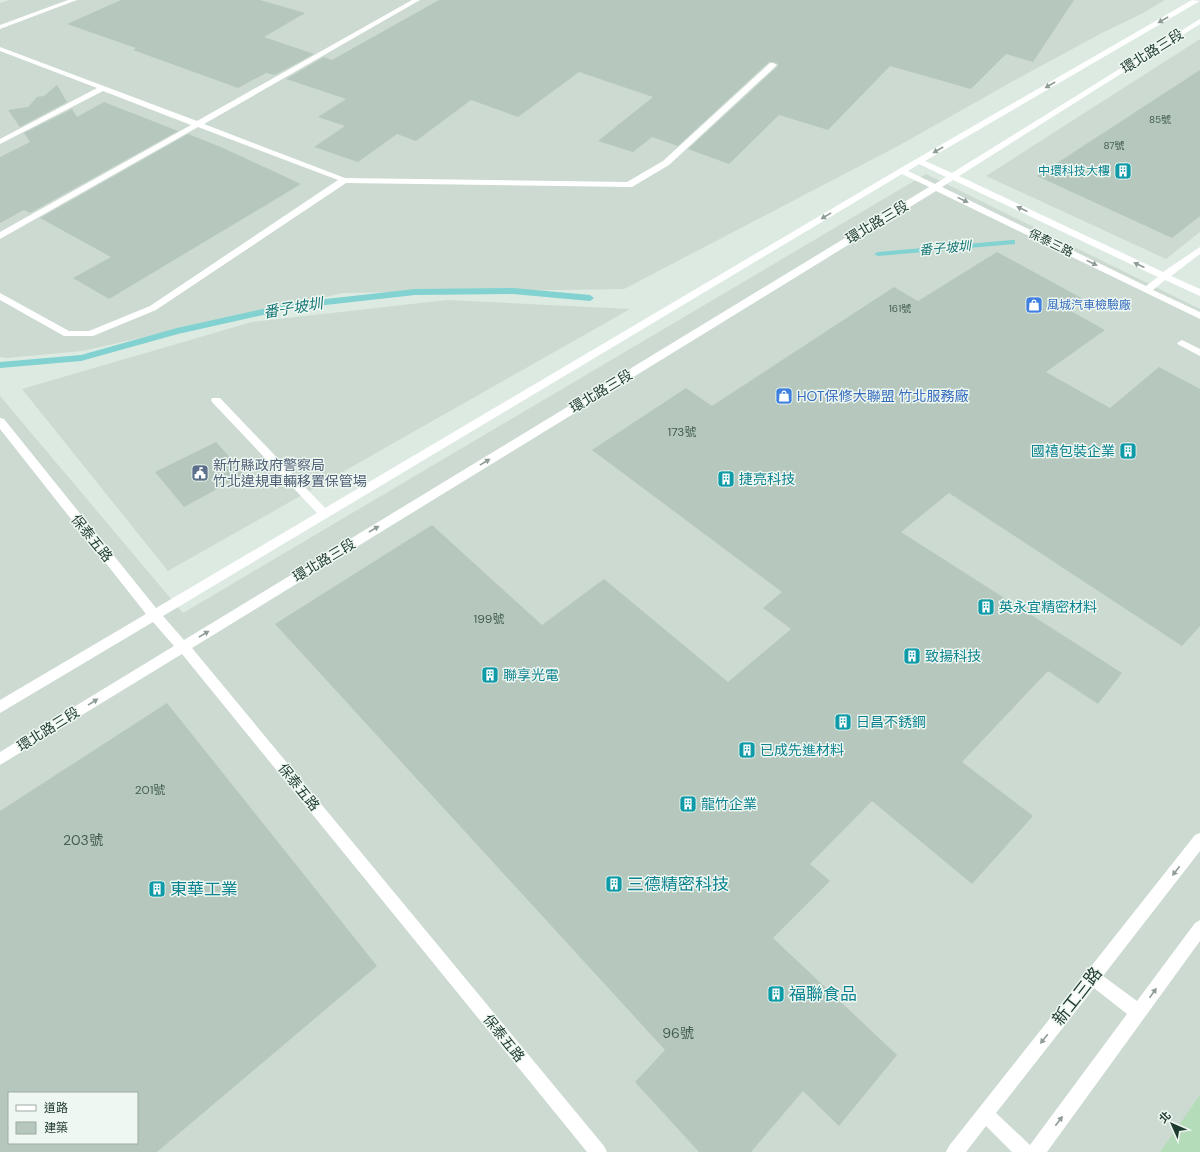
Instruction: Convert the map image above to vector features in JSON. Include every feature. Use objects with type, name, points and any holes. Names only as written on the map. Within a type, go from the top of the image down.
[{"type":"street","points":[[0,26],[74,0]]},
{"type":"street","points":[[0,236],[417,0]]},
{"type":"street","name":"環北路三段","points":[[0,707],[902,171],[1196,0]]},
{"type":"street","name":"環北路三段","points":[[0,759],[952,177],[1200,21]]},
{"type":"street","points":[[0,49],[344,180],[629,185],[666,163],[773,65]]},
{"type":"street","points":[[0,142],[103,88]]},
{"type":"street","name":"保泰三路","points":[[919,161],[1200,293]]},
{"type":"street","name":"保泰三路","points":[[902,171],[936,186],[1200,316]]},
{"type":"street","points":[[0,296],[67,334],[90,334],[154,308],[344,180]]},
{"type":"street","points":[[1147,290],[1200,250]]},
{"type":"street","points":[[1182,343],[1200,353]]},
{"type":"street","points":[[216,400],[325,515]]},
{"type":"street","name":"保泰五路","points":[[0,422],[155,616],[183,646],[598,1152]]},
{"type":"street","name":"新工三路","points":[[955,1152],[1200,840]]},
{"type":"street","points":[[1036,1152],[1200,928]]},
{"type":"street","points":[[1092,977],[1139,1013]]},
{"type":"street","points":[[985,1114],[1025,1152]]},
{"type":"shaded area","points":[[9,0],[1165,0],[1015,80],[898,146],[624,289],[343,293],[82,351],[7,358],[0,357],[0,3]]},
{"type":"shaded area","name":"中環科技大樓","points":[[1200,39],[1200,232],[1166,259],[986,176]]},
{"type":"shaded area","points":[[926,174],[1200,309],[1200,1152],[0,1152],[0,396],[183,613]]},
{"type":"shaded area","points":[[447,300],[630,309],[168,571],[22,389],[252,322]]},
{"type":"green space","points":[[1200,1095],[1200,1152],[1160,1152]]},
{"type":"building","points":[[121,0],[260,0],[305,13],[264,37],[314,54],[275,75],[266,73],[238,88],[133,50],[136,48],[67,24]]},
{"type":"building","points":[[439,0],[1074,0],[1033,62],[1006,54],[971,89],[890,66],[828,130],[779,115],[729,164],[688,149],[778,66],[778,64],[774,62],[769,62],[678,146],[652,137],[633,152],[598,141],[653,97],[579,72],[518,117],[471,100],[416,141],[397,134],[358,162],[314,147],[345,126],[318,117],[346,99],[286,79],[324,57],[332,60]]},
{"type":"building","name":"中環科技大樓","points":[[1200,70],[1200,216],[1172,238],[1037,176]]},
{"type":"building","points":[[57,85],[67,102],[20,127],[8,110],[28,107],[37,97],[44,96]]},
{"type":"building","points":[[104,102],[178,131],[30,213],[24,210],[0,223],[0,157],[30,142],[24,133],[72,109],[77,117]]},
{"type":"building","points":[[188,134],[221,147],[301,184],[109,299],[73,278],[111,257],[40,218]]},
{"type":"building","points":[[997,252],[1085,300],[1069,310],[1105,330],[1046,372],[1110,408],[1159,367],[1200,389],[1200,626],[1182,646],[949,493],[901,532],[1122,673],[1098,704],[1048,671],[962,762],[1033,816],[972,884],[872,801],[810,864],[830,881],[773,938],[897,1055],[839,1126],[803,1091],[751,1152],[699,1152],[635,1082],[665,1050],[275,624],[432,525],[542,625],[604,579],[728,682],[791,629],[763,608],[782,592],[592,450],[686,388],[712,406],[894,287],[918,301]]},
{"type":"building","name":"新竹縣政府警察局 竹北違規車輛移置保管場","points":[[216,442],[245,474],[184,507],[155,472]]},
{"type":"building","name":"東華工業","points":[[167,703],[377,966],[157,1152],[0,1152],[0,811]]},
{"type":"waterway","name":"番子坡圳","points":[[878,254],[1012,242]]},
{"type":"waterway","name":"番子坡圳","points":[[0,365],[81,358],[177,331],[290,306],[415,292],[513,291],[590,298]]},
{"type":"place","name":"中環科技大樓","points":[[1123,171]]},
{"type":"place","name":"風城汽車檢驗廠","points":[[1034,305]]},
{"type":"place","name":"HOT保修大聯盟 竹北服務廠","points":[[784,396]]},
{"type":"place","name":"國禧包裝企業","points":[[1128,451]]},
{"type":"place","name":"新竹縣政府警察局 竹北違規車輛移置保管場","points":[[200,473]]},
{"type":"place","name":"捷亮科技","points":[[726,479]]},
{"type":"place","name":"英永宜精密材料","points":[[986,607]]},
{"type":"place","name":"致揚科技","points":[[912,656]]},
{"type":"place","name":"聯享光電","points":[[490,675]]},
{"type":"place","name":"日昌不銹鋼","points":[[843,722]]},
{"type":"place","name":"已成先進材料","points":[[747,750]]},
{"type":"place","name":"龍竹企業","points":[[688,804]]},
{"type":"place","name":"三德精密科技","points":[[614,884]]},
{"type":"place","name":"東華工業","points":[[157,889]]},
{"type":"place","name":"福聯食品","points":[[776,994]]}]
